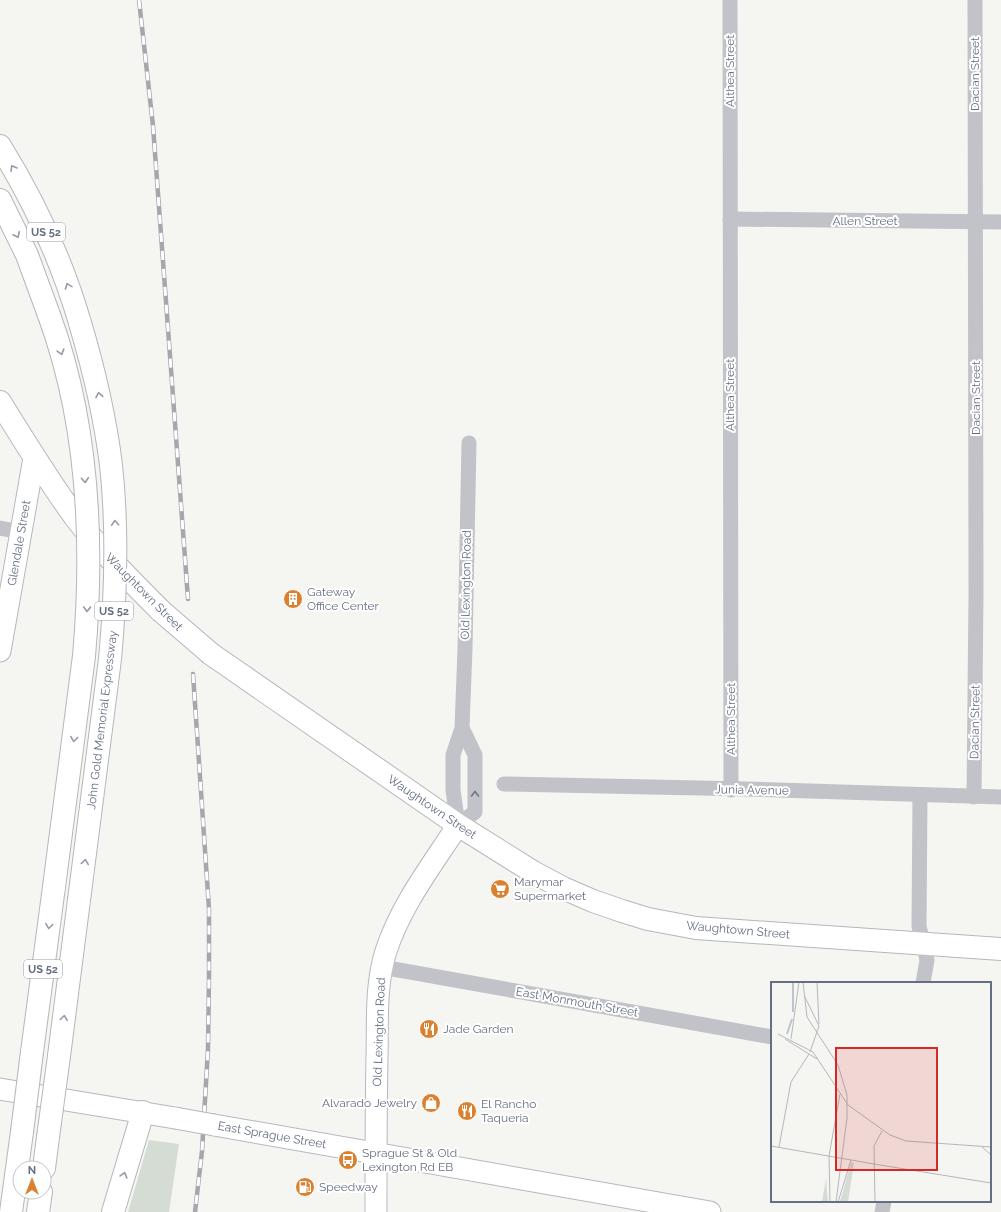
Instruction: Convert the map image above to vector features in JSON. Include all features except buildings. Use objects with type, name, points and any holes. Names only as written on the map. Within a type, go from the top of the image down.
[{"type":"main road","name":"John Gold Memorial Expressway","points":[[0,146],[15,171],[52,245],[80,323],[97,387],[105,426],[111,466],[116,542],[114,620],[110,659],[45,1160]]},
{"type":"main road","name":"US 52","points":[[0,200],[27,255],[50,315],[62,355],[79,431],[84,469],[89,542],[87,618],[84,656],[11,1212]]},
{"type":"main road","name":"Waughtown Street","points":[[0,402],[55,490],[99,547],[161,611],[211,654],[458,825],[533,872],[563,888],[593,901],[648,919],[678,925],[718,930],[1001,949]]},
{"type":"main road","name":"Glendale Street","points":[[0,651],[34,458]]},
{"type":"main road","name":"Old Lexington Road","points":[[376,1212],[378,994],[382,967],[392,936],[407,903],[458,825]]},
{"type":"main road","name":"East Sprague Street","points":[[0,1089],[142,1112],[710,1212]]},
{"type":"main road","points":[[113,1212],[142,1112]]},
{"type":"main road","points":[[38,1212],[40,1200]]},
{"type":"street","name":"Althea Street","points":[[730,0],[731,790]]},
{"type":"street","name":"Dacian Street","points":[[974,796],[976,595],[975,0]]},
{"type":"street","name":"Allen Street","points":[[730,219],[1001,222]]},
{"type":"street","name":"Old Lexington Road","points":[[462,728],[475,755],[475,812],[458,825],[453,790],[453,756],[462,728],[469,443]]},
{"type":"street","points":[[0,528],[21,532]]},
{"type":"street","name":"Junia Avenue","points":[[504,784],[1001,797]]},
{"type":"street","points":[[920,795],[919,926],[928,960],[923,982]]},
{"type":"street","name":"East Monmouth Street","points":[[382,967],[771,1037]]},
{"type":"street","points":[[882,1212],[884,1202]]},
{"type":"shaded area","points":[[149,1140],[179,1144],[169,1212],[128,1212]]},
{"type":"railway","points":[[139,0],[153,126],[188,599]]},
{"type":"railway","points":[[193,674],[209,909],[208,1049],[202,1151],[195,1212]]},
{"type":"place","name":"Gateway Office Center","points":[[293,599]]},
{"type":"place","name":"Marymar Supermarket","points":[[500,889]]},
{"type":"place","name":"Jade Garden","points":[[429,1029]]},
{"type":"place","name":"Alvarado Jewelry","points":[[431,1103]]},
{"type":"place","name":"El Rancho Taqueria","points":[[467,1111]]},
{"type":"place","name":"Sprague St & Old Lexington Rd EB","points":[[348,1160]]},
{"type":"place","name":"Speedway","points":[[305,1187]]}]
